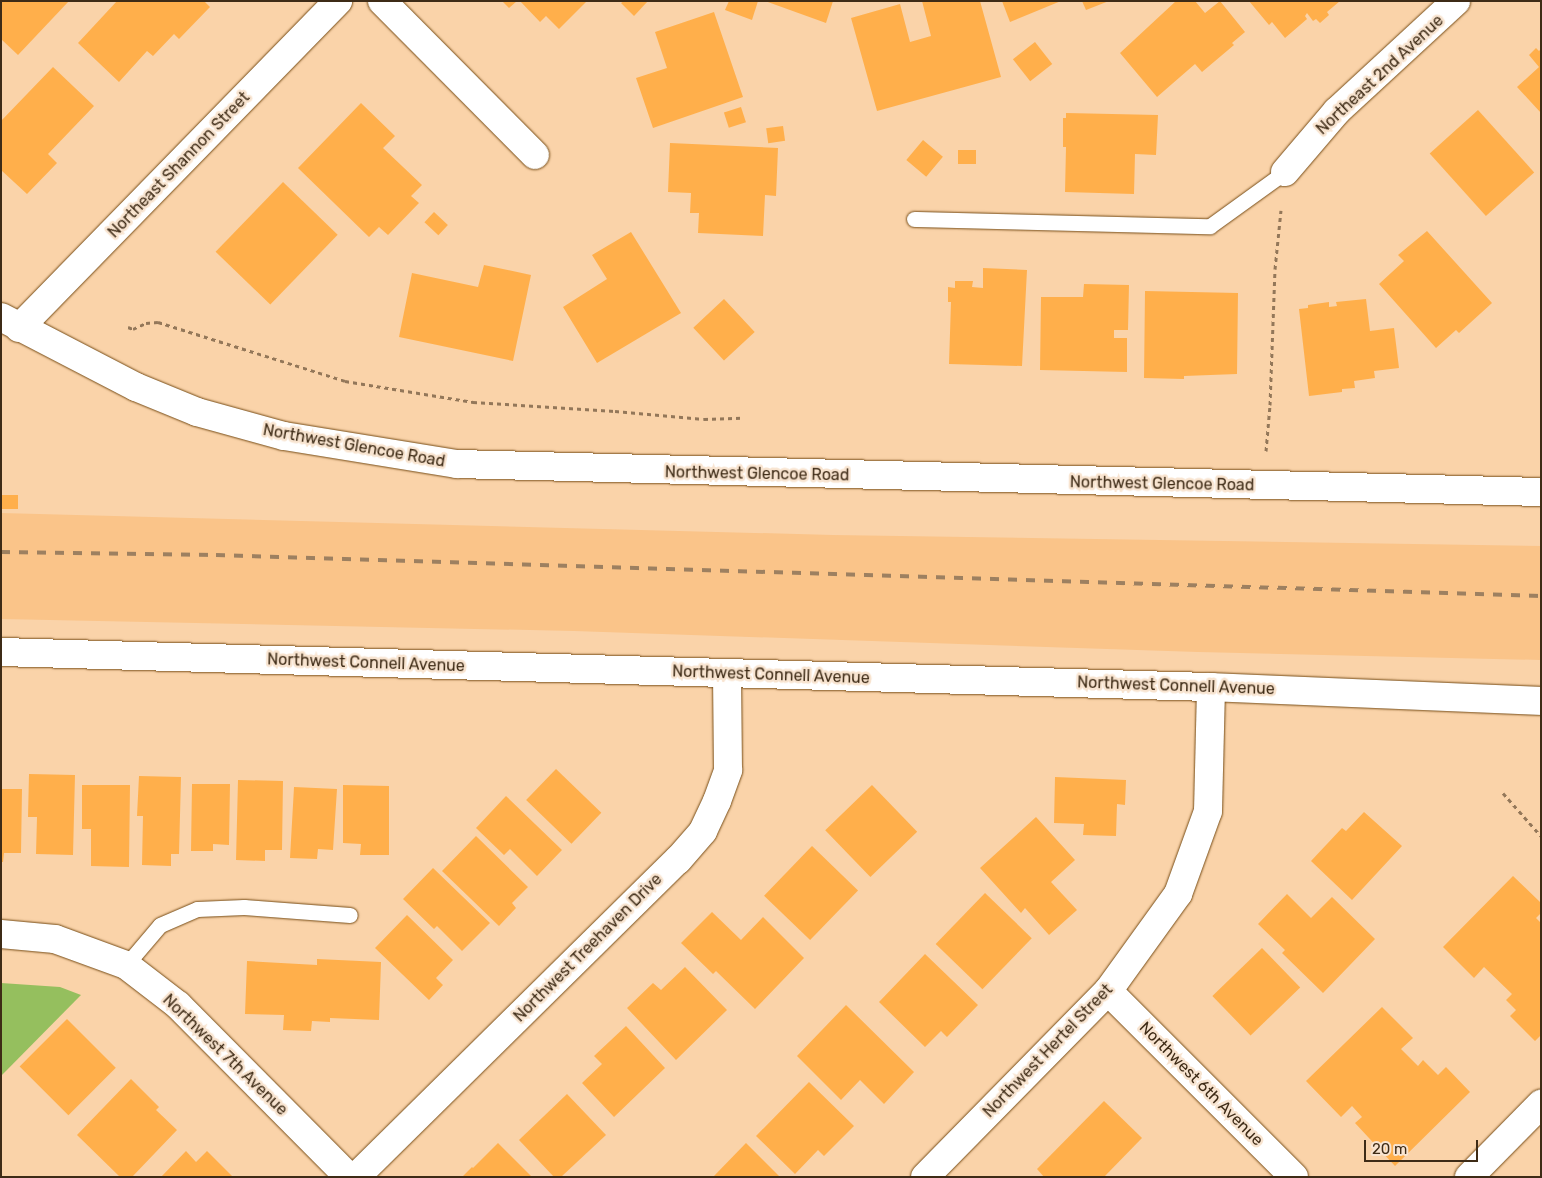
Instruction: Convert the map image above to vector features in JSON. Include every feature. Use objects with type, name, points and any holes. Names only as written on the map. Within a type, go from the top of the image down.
[{"type":"street","name":"Northeast Shannon Street","points":[[10,322],[338,1]]},
{"type":"street","points":[[382,1],[535,154]]},
{"type":"street","name":"Northeast 2nd Avenue","points":[[1285,172],[1337,111],[1456,1]]},
{"type":"street","name":"Northwest Glencoe Road","points":[[10,322],[136,387],[197,412],[284,436],[457,464],[1541,492]]},
{"type":"street","name":"Northwest Connell Avenue","points":[[1,652],[1211,687],[1541,701]]},
{"type":"street","name":"Northwest Treehaven Drive","points":[[356,1177],[671,867],[703,831],[718,801],[728,770],[728,674]]},
{"type":"street","name":"Northwest Hertel Street","points":[[925,1177],[1108,992],[1178,894],[1208,811],[1211,687]]},
{"type":"street","name":"Northwest 7th Avenue","points":[[1,934],[55,940],[126,965],[178,1005],[349,1177]]},
{"type":"street","name":"Northwest 6th Avenue","points":[[1108,992],[1294,1177]]},
{"type":"street","points":[[1469,1177],[1541,1104]]},
{"type":"lane","points":[[914,219],[1210,226],[1285,172]]},
{"type":"lane","points":[[126,965],[160,925],[197,908],[244,907],[350,915]]},
{"type":"path","points":[[1267,435],[1275,269],[1285,172]]},
{"type":"path","points":[[128,327],[133,329],[146,323],[158,322],[345,381],[473,402],[704,419],[742,418]]},
{"type":"path","points":[[1503,793],[1541,836]]},
{"type":"shaded area","points":[[1,513],[833,535],[1541,546],[1541,660],[1198,652],[574,631],[1,619]]},
{"type":"green space","points":[[1,983],[60,987],[81,995],[1,1076]]},
{"type":"building","points":[[1,1],[69,1],[18,55],[1,39]]},
{"type":"building","points":[[117,1],[204,1],[210,7],[179,39],[174,34],[153,56],[147,51],[119,82],[78,43]]},
{"type":"building","points":[[502,1],[517,1],[509,8]]},
{"type":"building","points":[[520,1],[587,1],[559,29],[546,16],[540,22]]},
{"type":"building","points":[[624,1],[648,1],[634,16],[621,3]]},
{"type":"building","points":[[729,1],[758,1],[752,20],[725,10]]},
{"type":"building","points":[[765,1],[833,1],[826,23]]},
{"type":"building","points":[[922,1],[980,1],[1001,77],[877,111],[851,18],[900,4],[910,42],[931,36]]},
{"type":"building","points":[[1002,1],[1061,1],[1010,22]]},
{"type":"building","points":[[1082,1],[1109,1],[1086,10]]},
{"type":"building","points":[[1176,1],[1195,1],[1205,13],[1220,1],[1245,32],[1232,43],[1234,45],[1202,72],[1195,64],[1157,97],[1120,53]]},
{"type":"building","points":[[1249,1],[1340,1],[1327,12],[1329,15],[1320,23],[1316,19],[1313,21],[1307,13],[1305,16],[1307,19],[1285,38],[1272,22],[1269,25]]},
{"type":"building","points":[[714,12],[743,97],[653,128],[636,78],[667,68],[655,32]]},
{"type":"building","points":[[1035,42],[1052,64],[1030,81],[1013,59]]},
{"type":"building","points":[[1536,48],[1539,51],[1541,49],[1541,113],[1517,87],[1539,67],[1529,55]]},
{"type":"building","points":[[53,67],[94,106],[48,154],[57,163],[27,194],[1,170],[1,121]]},
{"type":"building","points":[[361,103],[395,136],[383,148],[422,185],[411,196],[419,203],[388,235],[379,227],[369,237],[298,168]]},
{"type":"building","points":[[741,107],[746,122],[729,128],[724,113]]},
{"type":"building","points":[[1478,110],[1534,172],[1486,216],[1430,153]]},
{"type":"building","points":[[1066,113],[1158,115],[1156,155],[1135,154],[1134,194],[1065,192],[1066,147],[1063,147],[1063,118],[1066,118]]},
{"type":"building","points":[[783,126],[785,141],[768,143],[766,128]]},
{"type":"building","points":[[923,140],[943,157],[926,177],[906,160]]},
{"type":"building","points":[[670,143],[778,148],[776,196],[765,195],[763,236],[698,233],[699,213],[690,213],[691,193],[668,192]]},
{"type":"building","points":[[958,150],[976,150],[976,164],[958,164]]},
{"type":"building","points":[[283,182],[338,235],[270,305],[216,252]]},
{"type":"building","points":[[434,212],[448,225],[438,235],[424,222]]},
{"type":"building","points":[[1427,231],[1492,303],[1459,333],[1456,330],[1436,348],[1379,284],[1404,261],[1398,255]]},
{"type":"building","points":[[631,232],[681,313],[597,363],[563,307],[607,279],[592,255]]},
{"type":"building","points":[[484,265],[531,275],[513,361],[399,337],[412,273],[478,287]]},
{"type":"building","points":[[983,268],[1027,270],[1022,366],[949,364],[951,302],[948,302],[948,287],[955,288],[955,281],[973,281],[972,287],[983,288]]},
{"type":"building","points":[[1084,284],[1129,285],[1128,330],[1114,330],[1114,338],[1127,338],[1127,372],[1040,370],[1041,297],[1083,297]]},
{"type":"building","points":[[1145,291],[1238,293],[1237,374],[1184,376],[1184,379],[1144,378]]},
{"type":"building","points":[[724,299],[755,332],[724,361],[693,328]]},
{"type":"building","points":[[1366,299],[1370,331],[1394,328],[1399,368],[1374,371],[1375,378],[1354,381],[1355,388],[1342,389],[1342,392],[1309,396],[1299,309],[1308,308],[1308,305],[1329,302],[1329,307],[1337,306],[1336,302]]},
{"type":"building","points":[[1,495],[18,495],[18,509],[1,509]]},
{"type":"building","points":[[556,769],[601,813],[571,844],[526,800]]},
{"type":"building","points":[[29,774],[75,775],[73,855],[36,854],[37,817],[28,817]]},
{"type":"building","points":[[139,776],[181,777],[179,854],[171,854],[171,866],[142,865],[143,816],[137,816]]},
{"type":"building","points":[[1055,777],[1126,780],[1125,805],[1117,804],[1116,836],[1083,835],[1084,824],[1054,823]]},
{"type":"building","points":[[238,780],[283,781],[282,850],[265,850],[265,861],[236,860]]},
{"type":"building","points":[[192,784],[230,784],[229,845],[213,844],[213,851],[191,851]]},
{"type":"building","points":[[82,785],[130,785],[129,867],[91,866],[91,829],[82,829]]},
{"type":"building","points":[[343,785],[389,786],[389,855],[360,855],[361,844],[343,843]]},
{"type":"building","points":[[872,785],[917,832],[870,877],[825,830]]},
{"type":"building","points":[[294,787],[337,789],[333,850],[318,849],[317,859],[290,858]]},
{"type":"building","points":[[1,789],[22,789],[21,853],[4,853],[3,862],[1,862]]},
{"type":"building","points":[[506,796],[562,850],[537,876],[510,849],[504,855],[476,828]]},
{"type":"building","points":[[1364,812],[1402,846],[1352,900],[1311,861],[1342,828],[1346,831]]},
{"type":"building","points":[[1036,817],[1075,860],[1051,882],[1077,910],[1049,935],[1025,908],[1021,913],[980,868]]},
{"type":"building","points":[[476,836],[528,887],[512,903],[516,908],[499,926],[442,871]]},
{"type":"building","points":[[812,846],[858,890],[810,940],[764,896]]},
{"type":"building","points":[[433,868],[490,923],[462,951],[437,926],[434,929],[403,899]]},
{"type":"building","points":[[1513,876],[1541,903],[1541,913],[1536,918],[1541,923],[1541,1035],[1535,1041],[1510,1016],[1516,1010],[1506,1000],[1512,994],[1484,967],[1474,978],[1443,947]]},
{"type":"building","points":[[985,893],[1032,938],[982,989],[936,944]]},
{"type":"building","points":[[1287,894],[1311,918],[1332,897],[1375,939],[1323,993],[1282,953],[1285,950],[1258,924]]},
{"type":"building","points":[[712,912],[741,940],[763,917],[804,958],[755,1009],[716,971],[713,974],[681,943]]},
{"type":"building","points":[[407,915],[453,960],[436,978],[443,985],[429,1000],[375,948]]},
{"type":"building","points":[[1262,948],[1300,988],[1251,1035],[1212,996]]},
{"type":"building","points":[[925,954],[978,1005],[947,1037],[941,1031],[925,1047],[879,1002]]},
{"type":"building","points":[[317,959],[381,962],[379,1020],[330,1018],[330,1022],[312,1021],[311,1031],[283,1030],[284,1015],[245,1014],[247,961],[317,965]]},
{"type":"building","points":[[685,967],[727,1010],[676,1060],[627,1008],[653,983],[661,990]]},
{"type":"building","points":[[846,1005],[914,1072],[884,1104],[860,1080],[841,1100],[797,1056]]},
{"type":"building","points":[[1382,1007],[1413,1038],[1401,1049],[1418,1066],[1423,1060],[1438,1075],[1446,1067],[1470,1092],[1395,1166],[1355,1123],[1362,1117],[1352,1106],[1341,1117],[1306,1081]]},
{"type":"building","points":[[67,1019],[116,1068],[68,1115],[20,1066]]},
{"type":"building","points":[[626,1026],[665,1068],[614,1117],[582,1083],[602,1064],[594,1056]]},
{"type":"building","points":[[131,1079],[159,1107],[156,1110],[177,1130],[132,1177],[120,1177],[77,1135]]},
{"type":"building","points":[[809,1082],[854,1126],[824,1156],[818,1150],[795,1174],[756,1136]]},
{"type":"building","points":[[567,1094],[606,1135],[561,1177],[554,1177],[519,1140]]},
{"type":"building","points":[[1104,1101],[1142,1138],[1104,1177],[1044,1177],[1037,1169]]},
{"type":"building","points":[[498,1143],[532,1177],[462,1177],[473,1168]]},
{"type":"building","points":[[746,1143],[780,1177],[713,1177]]},
{"type":"building","points":[[186,1151],[196,1162],[207,1151],[233,1177],[161,1177]]},
{"type":"railway","points":[[1,552],[216,555],[1541,596]]}]
